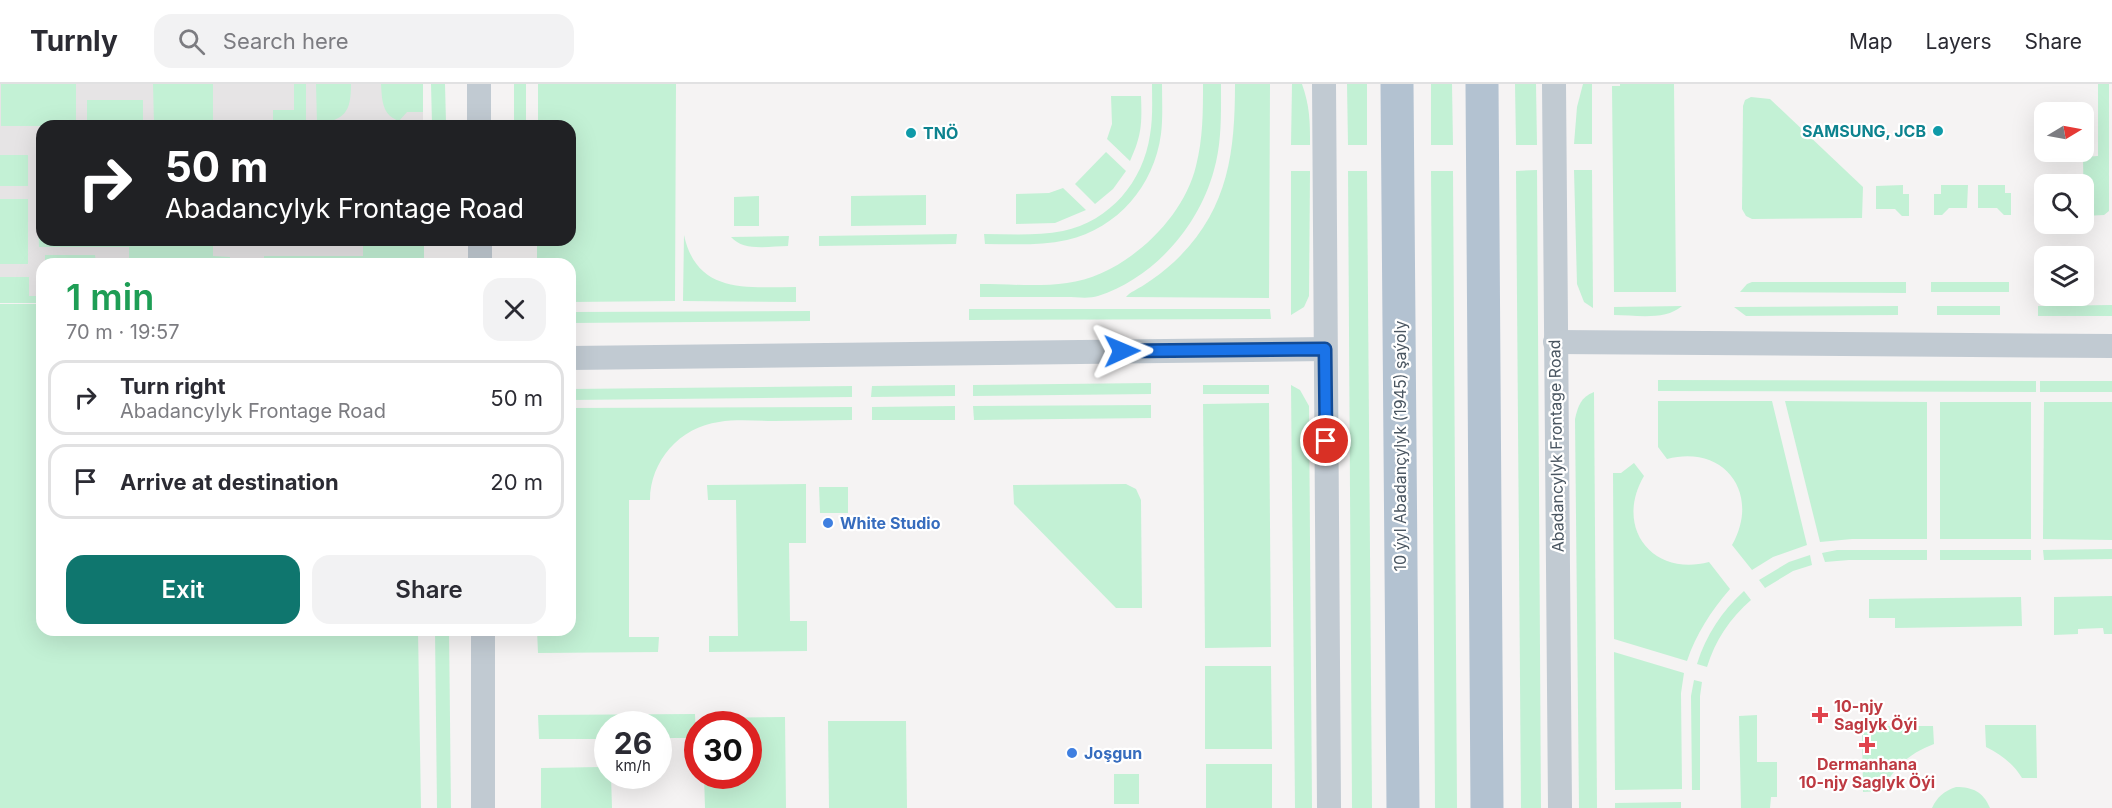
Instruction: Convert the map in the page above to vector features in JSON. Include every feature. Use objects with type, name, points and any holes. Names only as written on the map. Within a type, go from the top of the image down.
[{"type":"main road","name":"10 ýyl Abadançylyk (1945) şaýoly","points":[[1397,84],[1403,808]]},
{"type":"main road","points":[[1482,84],[1486,808]]},
{"type":"street","points":[[479,84],[479,120]]},
{"type":"street","points":[[1324,84],[1329,808]]},
{"type":"street","name":"Abadancylyk Frontage Road","points":[[1554,84],[1560,808]]},
{"type":"street","points":[[1555,342],[2112,346]]},
{"type":"street","points":[[576,358],[1325,349]]},
{"type":"street","points":[[483,636],[483,808]]},
{"type":"shaded area","points":[[0,84],[423,84],[423,120],[36,120],[36,246],[424,246],[424,258],[36,258],[36,303],[0,303]]},
{"type":"green space","points":[[1,84],[76,84],[76,120],[36,120],[36,126],[1,126]]},
{"type":"green space","points":[[153,84],[213,84],[213,120],[154,120]]},
{"type":"green space","points":[[294,84],[306,84],[306,120],[273,120],[273,110],[294,110]]},
{"type":"green space","points":[[316,84],[351,84],[350,102],[344,113],[334,120],[317,120]]},
{"type":"green space","points":[[381,84],[423,84],[423,112],[407,112],[400,120],[397,120],[386,111]]},
{"type":"green space","points":[[431,84],[445,84],[446,120],[432,120]]},
{"type":"green space","points":[[514,84],[526,84],[526,120],[514,120]]},
{"type":"green space","points":[[538,84],[676,84],[675,301],[576,302],[576,258],[537,258],[537,246],[576,246],[576,120],[538,120]]},
{"type":"green space","points":[[1152,84],[1162,84],[1162,128],[1157,153],[1142,187],[1117,215],[1102,226],[1067,240],[1036,244],[985,244],[984,234],[1053,233],[1080,226],[1109,209],[1122,197],[1140,168],[1146,152],[1152,122]]},
{"type":"green space","points":[[1203,84],[1221,84],[1220,138],[1217,159],[1207,191],[1197,211],[1185,230],[1155,263],[1138,277],[1094,297],[980,297],[980,284],[1046,285],[1088,278],[1109,270],[1148,242],[1164,225],[1189,187],[1200,146]]},
{"type":"green space","points":[[1235,84],[1270,84],[1269,298],[1126,297],[1174,262],[1192,243],[1217,202],[1230,158]]},
{"type":"green space","points":[[1292,84],[1302,84],[1305,92],[1309,114],[1310,145],[1291,145]]},
{"type":"green space","points":[[1347,84],[1367,84],[1367,145],[1348,145]]},
{"type":"green space","points":[[1431,84],[1452,84],[1453,145],[1431,145]]},
{"type":"green space","points":[[1515,84],[1536,84],[1537,145],[1516,145]]},
{"type":"green space","points":[[1583,84],[1592,84],[1592,144],[1574,144],[1577,107]]},
{"type":"green space","points":[[1620,84],[1674,84],[1676,292],[1614,292],[1612,86],[1620,86]]},
{"type":"green space","points":[[2098,84],[2109,84],[2109,211],[2104,215],[2094,216],[2094,174],[2083,174],[2083,162],[2094,162],[2094,156],[2098,156]]},
{"type":"green space","points":[[1111,96],[1141,96],[1140,129],[1130,161],[1107,139],[1112,124]]},
{"type":"green space","points":[[1751,97],[1770,99],[1863,187],[1862,218],[1752,219],[1746,216],[1742,209],[1743,106],[1745,100]]},
{"type":"green space","points":[[87,100],[143,100],[143,120],[87,120]]},
{"type":"green space","points":[[1106,152],[1126,171],[1113,189],[1095,204],[1075,184]]},
{"type":"green space","points":[[0,155],[28,155],[28,186],[0,186]]},
{"type":"green space","points":[[1537,170],[1541,808],[1521,808],[1516,171]]},
{"type":"green space","points":[[1574,170],[1592,170],[1593,308],[1584,302],[1577,284]]},
{"type":"green space","points":[[1291,171],[1310,171],[1309,296],[1304,307],[1291,315]]},
{"type":"green space","points":[[1348,171],[1367,171],[1372,808],[1352,808]]},
{"type":"green space","points":[[1431,171],[1453,171],[1457,808],[1435,808]]},
{"type":"green space","points":[[1903,185],[1903,194],[1909,194],[1909,216],[1902,216],[1895,209],[1876,209],[1876,186]]},
{"type":"green space","points":[[1941,185],[1968,185],[1967,208],[1949,208],[1942,215],[1934,215],[1934,194],[1941,194]]},
{"type":"green space","points":[[1978,185],[2005,185],[2005,193],[2011,193],[2011,215],[2004,215],[1997,208],[1978,208]]},
{"type":"green space","points":[[1063,188],[1086,210],[1055,223],[1016,224],[1016,194],[1049,193]]},
{"type":"green space","points":[[926,195],[926,225],[851,226],[851,196]]},
{"type":"green space","points":[[759,196],[759,226],[734,226],[734,197]]},
{"type":"green space","points":[[0,199],[28,199],[28,264],[0,264]]},
{"type":"green space","points":[[957,234],[956,244],[819,246],[819,236]]},
{"type":"green space","points":[[684,235],[691,254],[700,268],[712,278],[727,284],[743,286],[796,287],[796,302],[683,301]]},
{"type":"green space","points":[[789,236],[788,246],[765,247],[743,245],[731,237]]},
{"type":"green space","points":[[213,246],[213,256],[230,258],[129,258],[129,247],[39,247]]},
{"type":"green space","points":[[363,246],[424,246],[424,258],[264,258],[264,256],[363,256]]},
{"type":"green space","points":[[45,255],[95,255],[95,258],[45,258]]},
{"type":"green space","points":[[0,277],[29,277],[29,296],[36,296],[36,303],[0,303]]},
{"type":"green space","points":[[1752,282],[1906,282],[1906,293],[1740,292]]},
{"type":"green space","points":[[1931,282],[2009,282],[2009,292],[1931,292]]},
{"type":"green space","points":[[0,304],[36,304],[36,636],[418,636],[421,808],[0,808]]},
{"type":"green space","points":[[2112,305],[2112,316],[2038,316],[2038,306]]},
{"type":"green space","points":[[1682,306],[1667,314],[1614,315],[1614,307]]},
{"type":"green space","points":[[1898,306],[1898,315],[1746,316],[1734,307]]},
{"type":"green space","points":[[1937,306],[2000,306],[2000,315],[1937,315]]},
{"type":"green space","points":[[969,309],[1270,309],[1271,319],[969,320]]},
{"type":"green space","points":[[810,311],[810,321],[576,323],[576,312]]},
{"type":"green space","points":[[1658,380],[2036,381],[2036,392],[1658,391]]},
{"type":"green space","points":[[2040,381],[2112,381],[2112,392],[2040,392]]},
{"type":"green space","points":[[1151,383],[1151,394],[973,396],[973,385]]},
{"type":"green space","points":[[955,385],[955,396],[871,397],[872,386]]},
{"type":"green space","points":[[1203,385],[1269,385],[1269,394],[1203,394]]},
{"type":"green space","points":[[1291,385],[1300,390],[1309,406],[1312,808],[1295,808]]},
{"type":"green space","points":[[852,386],[852,397],[576,400],[576,389]]},
{"type":"green space","points":[[1594,392],[1597,808],[1579,808],[1575,419],[1581,402]]},
{"type":"green space","points":[[1658,401],[1772,401],[1807,545],[1773,557],[1752,570],[1732,545],[1740,526],[1742,508],[1739,491],[1732,477],[1721,466],[1706,459],[1688,456],[1667,459],[1658,447]]},
{"type":"green space","points":[[1785,401],[1927,402],[1927,539],[1852,539],[1820,542]]},
{"type":"green space","points":[[1940,402],[2031,402],[2031,539],[1940,539]]},
{"type":"green space","points":[[2044,402],[2112,402],[2112,540],[2043,539]]},
{"type":"green space","points":[[1269,403],[1271,647],[1205,648],[1203,404]]},
{"type":"green space","points":[[1151,405],[1151,418],[974,420],[973,406]]},
{"type":"green space","points":[[955,406],[955,420],[872,420],[872,407]]},
{"type":"green space","points":[[852,407],[852,420],[726,421],[705,425],[680,439],[670,448],[655,472],[650,500],[629,500],[629,637],[659,637],[658,652],[538,653],[537,636],[576,636],[576,408]]},
{"type":"green space","points":[[1634,463],[1644,476],[1636,495],[1633,513],[1636,530],[1644,544],[1655,555],[1671,562],[1689,565],[1709,562],[1730,589],[1705,623],[1687,661],[1614,639],[1613,473],[1621,473]]},
{"type":"green space","points":[[806,484],[806,543],[789,543],[790,621],[807,621],[807,651],[709,652],[709,636],[738,636],[736,500],[708,500],[707,485]]},
{"type":"green space","points":[[1126,484],[1136,489],[1141,500],[1142,608],[1116,608],[1014,504],[1013,485]]},
{"type":"green space","points":[[819,487],[848,487],[848,513],[820,513]]},
{"type":"green space","points":[[2112,549],[2112,559],[2044,560],[2043,550]]},
{"type":"green space","points":[[1837,550],[1927,550],[1927,560],[1825,562],[1822,553]]},
{"type":"green space","points":[[1940,550],[2031,550],[2031,560],[1940,560]]},
{"type":"green space","points":[[1810,555],[1812,565],[1793,571],[1765,588],[1759,580],[1789,562]]},
{"type":"green space","points":[[1744,591],[1751,600],[1724,630],[1707,667],[1697,664],[1716,624]]},
{"type":"green space","points":[[2112,596],[2112,634],[2104,634],[2103,628],[2078,629],[2078,634],[2054,635],[2054,597]]},
{"type":"green space","points":[[2021,597],[2022,626],[1895,628],[1895,618],[1869,618],[1869,599]]},
{"type":"green space","points":[[435,636],[449,636],[451,808],[437,808]]},
{"type":"green space","points":[[1614,652],[1684,673],[1681,693],[1682,789],[1615,790]]},
{"type":"green space","points":[[1205,666],[1271,666],[1272,749],[1205,749]]},
{"type":"green space","points":[[1694,680],[1702,682],[1700,790],[1692,790],[1691,696]]},
{"type":"green space","points":[[672,714],[684,714],[684,738],[672,738]]},
{"type":"green space","points":[[538,715],[594,715],[594,739],[539,739]]},
{"type":"green space","points":[[1757,715],[1757,762],[1777,762],[1777,797],[1771,797],[1770,808],[1741,808],[1739,716]]},
{"type":"green space","points":[[762,717],[785,717],[786,808],[705,808],[704,789],[762,789]]},
{"type":"green space","points":[[828,721],[906,721],[907,808],[829,808]]},
{"type":"green space","points":[[1985,725],[2036,725],[2037,778],[2022,778],[2006,760],[1986,747]]},
{"type":"green space","points":[[1862,726],[1933,726],[1934,744],[1903,762],[1891,775],[1883,791],[1863,792]]},
{"type":"green space","points":[[1206,764],[1272,764],[1272,808],[1206,808]]},
{"type":"green space","points":[[594,767],[594,789],[611,789],[612,808],[541,808],[541,768]]},
{"type":"green space","points":[[1114,774],[1139,774],[1139,804],[1114,804]]},
{"type":"green space","points":[[1956,787],[1968,788],[1977,792],[1990,808],[1932,808],[1941,795]]},
{"type":"green space","points":[[1681,802],[1681,808],[1615,808],[1615,803]]},
{"type":"place","name":"SAMSUNG, JCB","points":[[1938,131]]},
{"type":"place","name":"TNÖ","points":[[911,133]]},
{"type":"place","name":"White Studio","points":[[828,523]]},
{"type":"place","name":"10-njy Saglyk Öýi","points":[[1820,715]]},
{"type":"place","name":"Dermanhana 10-njy Saglyk Öýi","points":[[1867,745]]},
{"type":"place","name":"Joşgun","points":[[1072,753]]},
{"type":"route","points":[[1122,351],[1325,349],[1326,441]]}]
